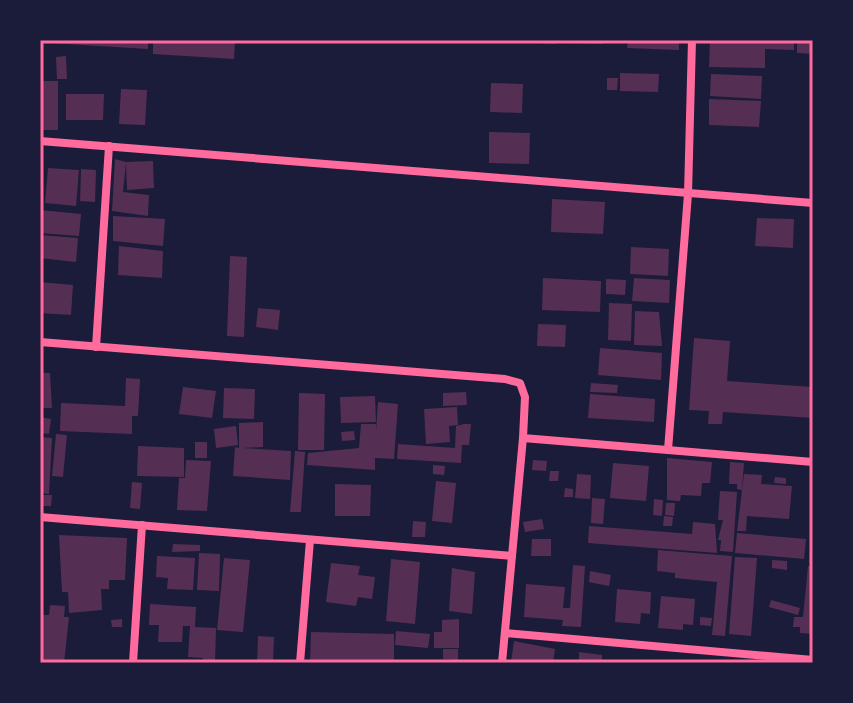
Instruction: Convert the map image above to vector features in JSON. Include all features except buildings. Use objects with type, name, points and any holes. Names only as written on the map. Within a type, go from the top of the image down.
[{"type":"street","points":[[668,450],[688,194],[692,40]]},
{"type":"street","points":[[40,141],[813,203]]},
{"type":"street","points":[[96,347],[109,146]]},
{"type":"street","points":[[40,342],[505,379],[520,383],[525,397],[523,438],[502,663]]},
{"type":"street","points":[[523,438],[813,462]]},
{"type":"street","points":[[40,517],[512,556]]},
{"type":"street","points":[[133,663],[142,525]]},
{"type":"street","points":[[300,663],[310,540]]},
{"type":"street","points":[[505,633],[813,660]]}]
